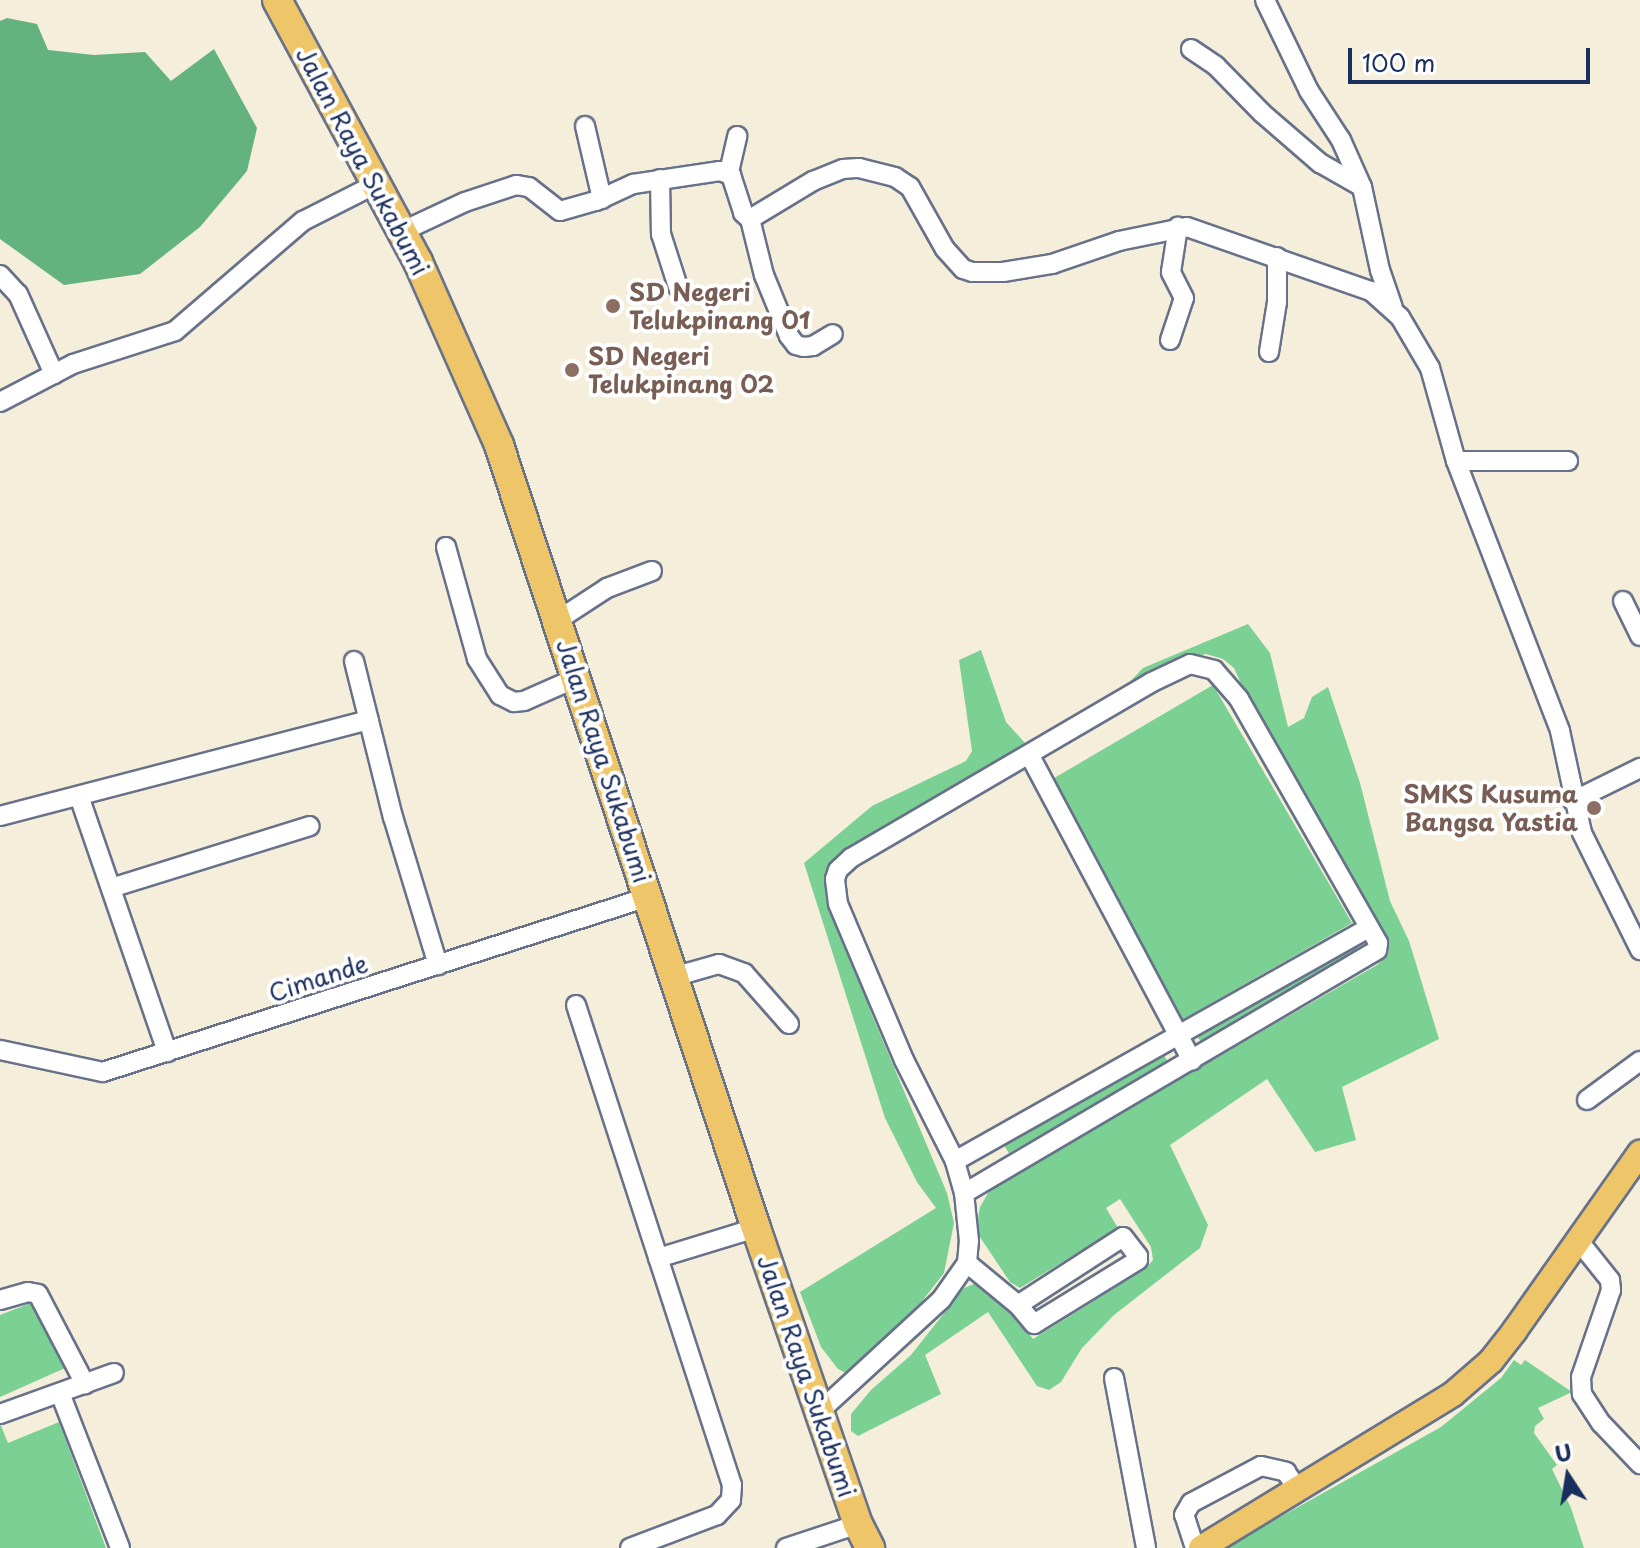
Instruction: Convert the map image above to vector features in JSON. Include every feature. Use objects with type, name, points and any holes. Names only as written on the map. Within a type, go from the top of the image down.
[{"type":"highway","name":"Jalan Raya Sukabumi","points":[[277,0],[403,231],[499,445],[756,1228],[864,1536]]},
{"type":"main road","points":[[1198,1548],[1414,1421],[1463,1386],[1491,1361],[1640,1153]]},
{"type":"street","points":[[1265,0],[1309,91],[1341,140],[1362,187],[1380,270],[1393,307],[1430,368],[1456,461],[1560,731],[1573,801],[1587,846],[1640,950]]},
{"type":"street","points":[[1191,49],[1216,66],[1262,113],[1320,163],[1362,187]]},
{"type":"street","points":[[585,126],[602,199]]},
{"type":"street","points":[[737,136],[729,172],[745,216],[750,219],[764,275],[789,336],[796,345],[804,347],[813,346],[833,334]]},
{"type":"street","points":[[750,219],[813,181],[843,169],[859,168],[885,173],[910,187],[945,249],[963,269],[972,272],[1003,272],[1052,264],[1119,241],[1178,227],[1198,229],[1357,285],[1393,307]]},
{"type":"street","points":[[403,231],[465,202],[516,185],[533,189],[557,211],[602,199],[626,186],[729,172]]},
{"type":"street","points":[[660,179],[661,234],[678,287]]},
{"type":"street","points":[[0,402],[54,374],[175,331],[303,221],[378,183]]},
{"type":"street","points":[[1170,340],[1184,298],[1171,272],[1178,227]]},
{"type":"street","points":[[1269,352],[1277,302],[1277,257]]},
{"type":"street","points":[[0,275],[18,294],[54,374]]},
{"type":"street","points":[[1456,461],[1568,461]]},
{"type":"street","points":[[446,547],[477,659],[500,695],[514,702],[524,701],[576,678]]},
{"type":"street","points":[[558,620],[607,588],[652,571]]},
{"type":"street","points":[[1623,601],[1640,636]]},
{"type":"street","points":[[354,661],[393,817],[438,965]]},
{"type":"street","points":[[819,1412],[941,1300],[967,1263],[969,1241],[964,1193],[955,1161],[898,1046],[838,904],[835,879],[838,870],[851,858],[1150,683],[1190,664],[1214,670],[1239,699],[1378,943],[1372,955],[964,1193]]},
{"type":"street","points":[[0,816],[369,720]]},
{"type":"street","points":[[1030,756],[1192,1061]]},
{"type":"street","points":[[1573,801],[1640,768]]},
{"type":"street","points":[[79,796],[167,1052]]},
{"type":"street","points":[[111,888],[310,826]]},
{"type":"street","name":"Cimande","points":[[0,1050],[103,1072],[648,897]]},
{"type":"street","points":[[955,1161],[1369,928]]},
{"type":"street","points":[[673,977],[697,967],[719,964],[744,973],[789,1024]]},
{"type":"street","points":[[576,1005],[732,1493],[727,1508],[717,1515],[630,1548]]},
{"type":"street","points":[[1587,1100],[1640,1061]]},
{"type":"street","points":[[658,1258],[756,1228]]},
{"type":"street","points":[[967,1263],[1018,1305],[1031,1324],[1138,1260],[1138,1256],[1123,1237],[1018,1305]]},
{"type":"street","points":[[1578,1240],[1610,1280],[1611,1290],[1581,1377],[1582,1394],[1601,1423],[1640,1464]]},
{"type":"street","points":[[0,1300],[28,1292],[38,1294],[85,1384]]},
{"type":"street","points":[[0,1414],[114,1373]]},
{"type":"street","points":[[1114,1378],[1146,1548]]},
{"type":"street","points":[[60,1393],[120,1548]]},
{"type":"street","points":[[1198,1548],[1184,1515],[1191,1503],[1261,1466],[1286,1472],[1298,1490]]},
{"type":"street","points":[[786,1548],[864,1536]]},
{"type":"green space","points":[[7,18],[37,24],[48,50],[94,55],[145,52],[171,81],[214,49],[257,128],[247,171],[200,227],[140,274],[64,285],[0,239],[0,21]]},
{"type":"green space","points":[[1248,624],[1270,653],[1288,727],[1304,718],[1312,697],[1328,687],[1360,783],[1390,901],[1409,941],[1439,1039],[1342,1087],[1356,1140],[1315,1152],[1267,1079],[1170,1145],[1208,1225],[1200,1248],[1114,1315],[1082,1348],[1061,1382],[1049,1390],[1037,1386],[988,1312],[925,1355],[941,1394],[858,1436],[851,1431],[851,1414],[871,1390],[911,1355],[964,1288],[974,1284],[985,1285],[995,1291],[1033,1339],[1145,1269],[1153,1260],[1151,1247],[1120,1199],[1106,1208],[1118,1228],[1020,1288],[1010,1282],[980,1237],[977,1225],[980,1207],[991,1188],[1377,965],[1388,955],[1389,944],[1253,711],[1234,668],[1223,659],[1206,654],[1186,659],[879,844],[848,855],[833,872],[832,904],[872,1015],[947,1193],[954,1223],[944,1273],[869,1363],[846,1373],[838,1369],[821,1347],[800,1292],[936,1208],[917,1182],[885,1118],[804,863],[872,806],[966,761],[972,751],[959,660],[981,650],[1006,722],[1025,743],[1079,722],[1108,705],[1143,668]]},
{"type":"green space","points":[[1213,685],[1352,923],[1180,1021],[1044,784]]},
{"type":"green space","points":[[1355,943],[1361,953],[1202,1044],[1196,1034]]},
{"type":"green space","points":[[1162,1052],[1168,1062],[1009,1153],[1003,1144]]},
{"type":"green space","points":[[41,1299],[72,1365],[0,1397],[0,1315]]},
{"type":"green space","points":[[1514,1360],[1521,1365],[1525,1360],[1572,1392],[1538,1408],[1544,1419],[1535,1426],[1534,1433],[1557,1465],[1552,1469],[1571,1508],[1584,1548],[1225,1548],[1441,1427],[1501,1378]]},
{"type":"green space","points":[[59,1422],[106,1548],[0,1548],[0,1423],[8,1443]]},
{"type":"place","name":"SD Negeri Telukpinang 01","points":[[613,306]]},
{"type":"place","name":"SD Negeri Telukpinang 02","points":[[572,370]]},
{"type":"place","name":"SMKS Kusuma Bangsa Yastia","points":[[1594,808]]}]
